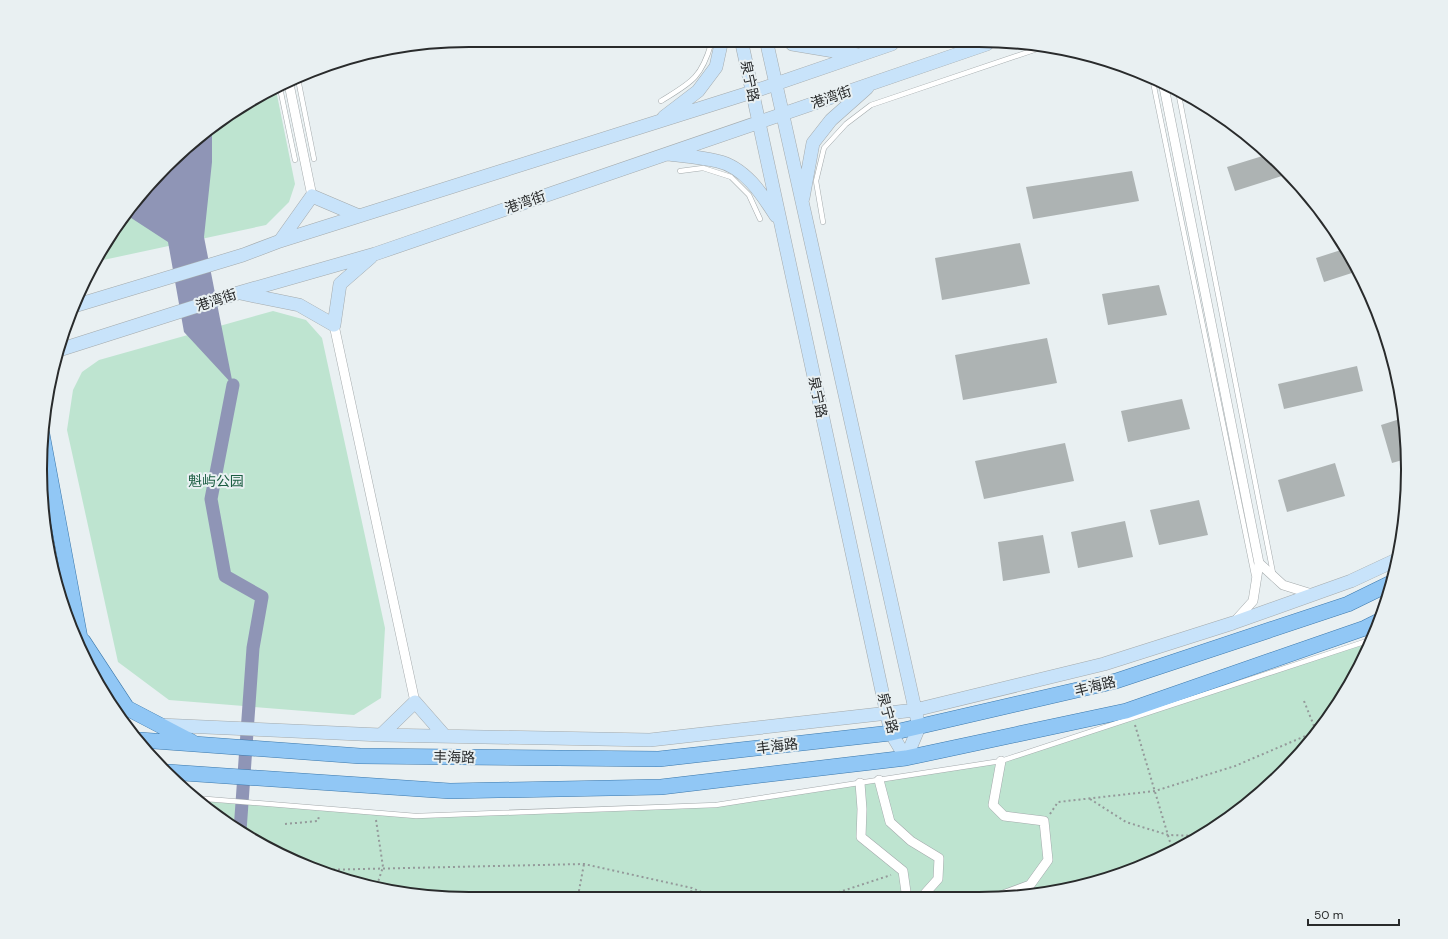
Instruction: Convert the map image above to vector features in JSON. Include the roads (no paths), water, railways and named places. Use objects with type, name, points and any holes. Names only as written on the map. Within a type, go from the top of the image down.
[{"type":"main road","points":[[47,462],[80,633]]},
{"type":"main road","name":"丰海路","points":[[146,740],[360,756],[659,760],[891,733],[1116,682],[1348,604],[1385,586]]},
{"type":"main road","name":"丰海路","points":[[176,773],[450,791],[653,787],[906,758],[1126,711],[1371,625]]},
{"type":"main road","points":[[86,646],[127,708],[199,745]]},
{"type":"street","points":[[657,122],[698,91],[716,67],[720,47]]},
{"type":"street","name":"泉宁路","points":[[743,47],[891,733],[906,758]]},
{"type":"street","name":"泉宁路","points":[[768,47],[919,727],[906,758]]},
{"type":"street","points":[[811,47],[860,55]]},
{"type":"street","points":[[81,304],[243,255],[280,241],[752,92],[883,47]]},
{"type":"street","name":"港湾街","points":[[65,348],[235,294],[375,254],[978,47]]},
{"type":"street","points":[[802,203],[813,144],[831,120],[872,83]]},
{"type":"street","points":[[280,241],[312,196],[290,88]]},
{"type":"street","points":[[1165,91],[1259,563],[1253,601],[1233,623]]},
{"type":"street","points":[[664,154],[718,161],[739,171],[759,190],[781,222]]},
{"type":"street","points":[[312,196],[359,216]]},
{"type":"street","points":[[375,254],[340,284],[334,326],[415,702],[444,735]]},
{"type":"street","points":[[235,294],[299,305],[334,326]]},
{"type":"street","points":[[158,724],[381,735],[650,740],[915,710],[1104,664],[1233,623],[1350,581],[1391,562]]},
{"type":"street","points":[[1259,563],[1283,584],[1312,594]]},
{"type":"street","points":[[381,735],[415,702]]},
{"type":"street","points":[[1001,761],[993,805],[1004,816],[1044,821],[1048,860],[1030,885],[1017,890]]},
{"type":"street","points":[[879,780],[890,822],[911,841],[939,858],[938,879],[926,892]]},
{"type":"street","points":[[860,783],[862,809],[861,837],[903,871],[906,892]]},
{"type":"lane","points":[[661,101],[692,82],[706,60],[710,47]]},
{"type":"lane","points":[[823,222],[816,181],[824,148],[846,124],[871,105],[1032,51]]},
{"type":"lane","points":[[299,83],[314,159]]},
{"type":"lane","points":[[1154,86],[1256,582]]},
{"type":"lane","points":[[281,92],[295,160]]},
{"type":"lane","points":[[1179,99],[1274,577]]},
{"type":"lane","points":[[680,170],[703,168],[731,177],[749,195],[760,219]]},
{"type":"lane","points":[[205,799],[416,816],[716,805],[1001,761],[1364,642]]},
{"type":"water","points":[[212,134],[212,162],[204,237],[233,385],[184,332],[168,242],[130,217],[171,171]]},
{"type":"waterway","points":[[233,385],[211,499],[225,576],[262,597],[253,648],[240,824]]},
{"type":"park label","name":"魁屿公园","points":[[216,481]]}]
